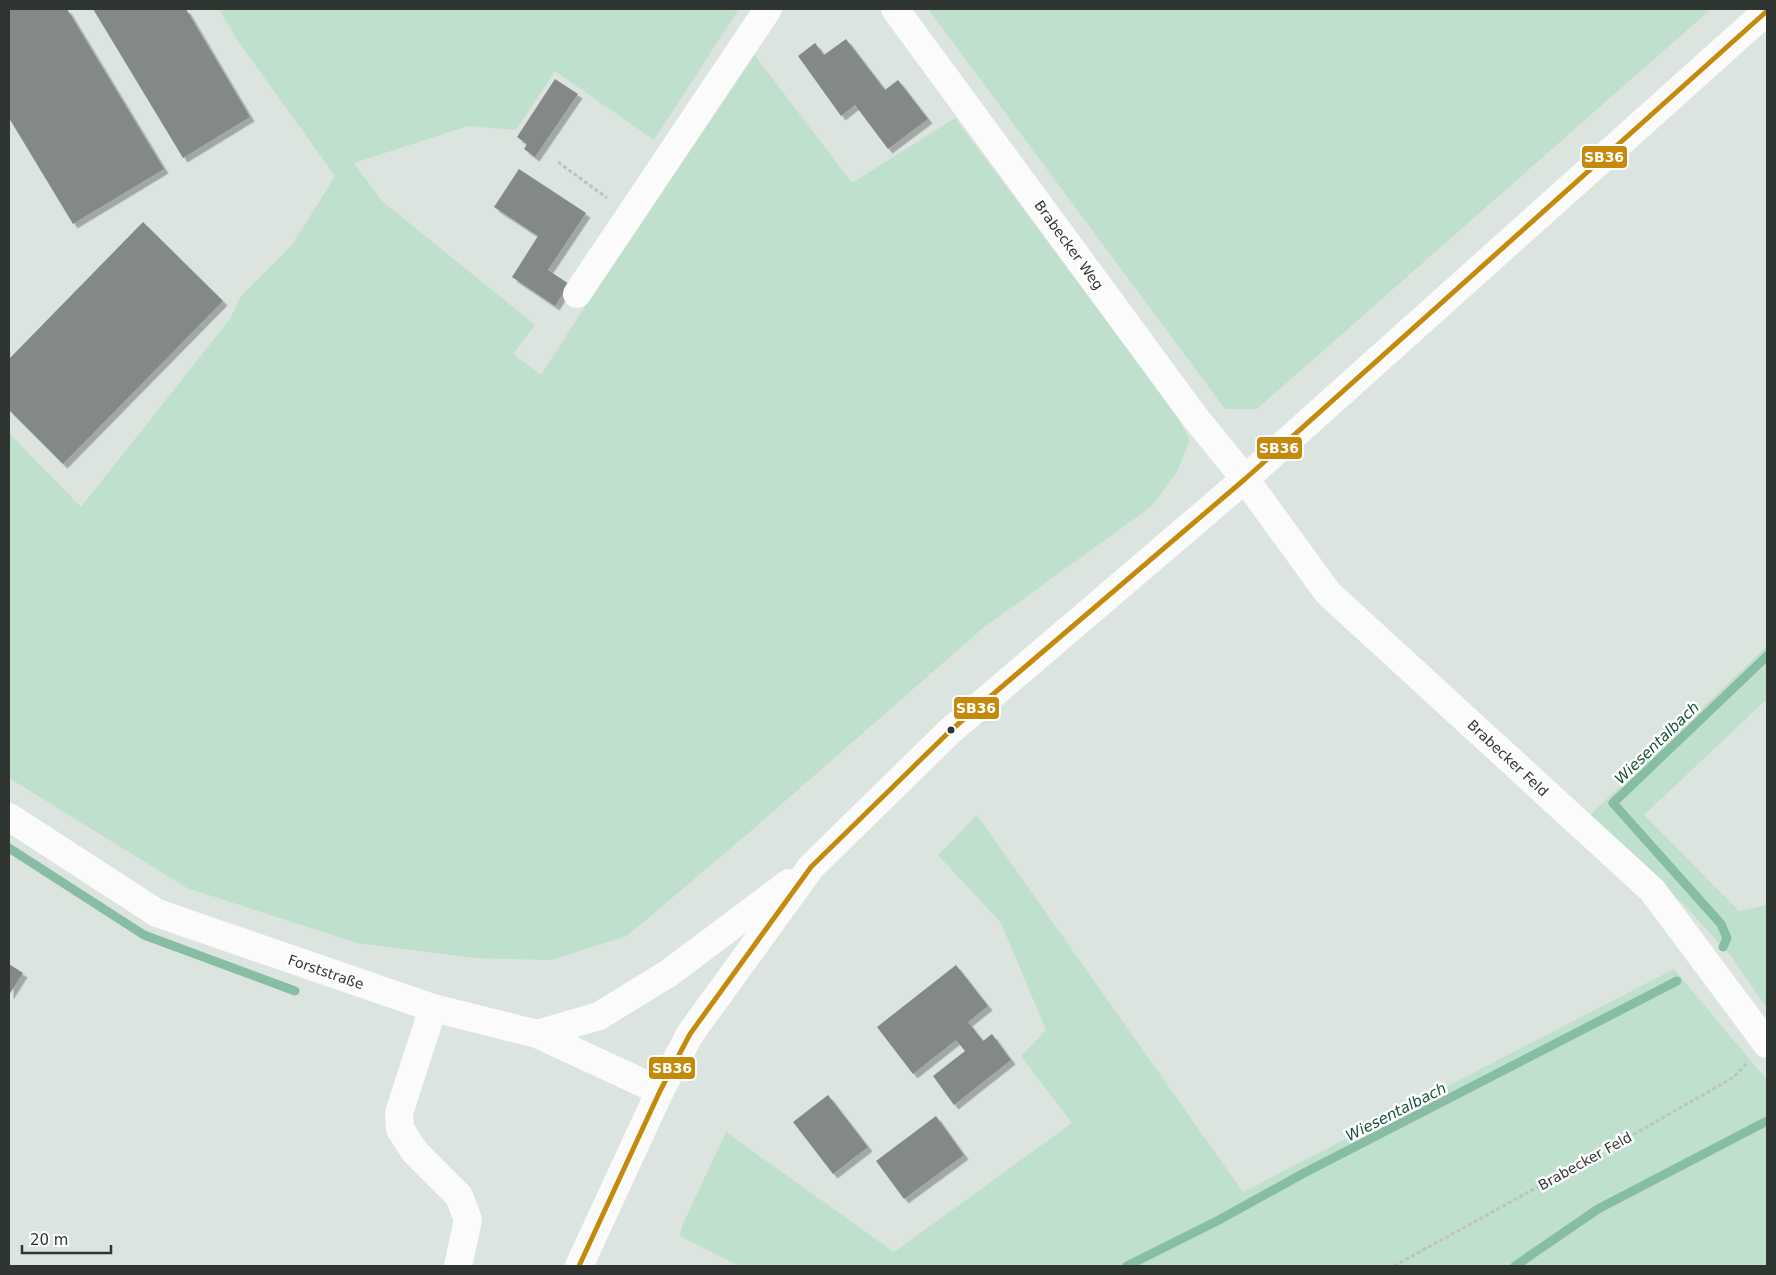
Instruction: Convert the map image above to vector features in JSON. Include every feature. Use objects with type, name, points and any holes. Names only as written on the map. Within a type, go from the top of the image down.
[{"type":"street","points":[[577,294],[768,9]]},
{"type":"street","name":"Brabecker Weg","points":[[895,9],[1194,416],[1245,479]]},
{"type":"street","points":[[537,1034],[607,1012],[669,973],[811,867],[950,732],[1245,479],[1767,11]]},
{"type":"street","name":"Brabecker Feld","points":[[1245,479],[1328,594],[1652,890],[1767,1044]]},
{"type":"street","name":"Forststraße","points":[[9,817],[157,913],[433,1008],[537,1034],[660,1091]]},
{"type":"street","points":[[579,1266],[660,1091],[690,1034],[811,867]]},
{"type":"street","points":[[433,1008],[399,1112],[400,1129],[415,1152],[460,1196],[468,1220],[458,1266]]},
{"type":"path","points":[[558,162],[630,214]]},
{"type":"path","name":"Brabecker Feld","points":[[1394,1266],[1734,1077],[1767,1044]]},
{"type":"green space","points":[[219,9],[739,9],[654,140],[555,71],[516,130],[468,126],[354,163],[381,200],[535,325],[513,354],[541,375],[750,49],[852,183],[955,118],[1174,411],[1190,440],[1177,472],[1152,506],[983,628],[744,837],[627,936],[551,960],[474,958],[357,943],[187,888],[9,778],[9,433],[81,507],[230,319],[241,296],[292,245],[335,176],[238,41]]},
{"type":"green space","points":[[928,9],[1711,9],[1257,409],[1225,409]]},
{"type":"green space","points":[[1767,646],[1767,699],[1644,815],[1739,911],[1767,905],[1767,1009],[1731,956],[1684,905],[1589,816]]},
{"type":"green space","points":[[977,815],[1243,1192],[1674,969],[1767,1080],[1767,1266],[739,1266],[680,1236],[682,1226],[726,1132],[894,1252],[1072,1123],[1021,1056],[1046,1030],[1001,923],[938,855]]},
{"type":"building","points":[[9,9],[67,9],[164,169],[73,224],[9,118]]},
{"type":"building","points":[[93,9],[186,9],[250,117],[183,158]]},
{"type":"building","points":[[846,39],[885,90],[898,80],[928,119],[888,149],[855,105],[841,116],[798,56],[815,43],[824,55]]},
{"type":"building","points":[[555,79],[578,94],[535,157],[524,149],[527,144],[517,137]]},
{"type":"building","points":[[519,169],[586,213],[548,270],[569,284],[555,306],[512,277],[538,236],[494,207]]},
{"type":"building","points":[[143,222],[223,301],[63,464],[9,410],[9,359]]},
{"type":"building","points":[[9,964],[23,973],[9,995]]},
{"type":"building","points":[[956,965],[988,1006],[968,1022],[983,1041],[992,1034],[1011,1060],[954,1105],[933,1076],[965,1051],[956,1040],[913,1074],[877,1027]]},
{"type":"building","points":[[828,1095],[868,1147],[833,1174],[793,1122]]},
{"type":"building","points":[[936,1116],[964,1155],[904,1199],[876,1161]]},
{"type":"waterway","name":"Wiesentalbach","points":[[1723,947],[1727,938],[1721,924],[1613,803],[1767,656]]},
{"type":"waterway","points":[[9,848],[144,935],[295,991]]},
{"type":"waterway","name":"Wiesentalbach","points":[[1127,1266],[1677,981]]},
{"type":"waterway","name":"Wiesentalbach","points":[[1515,1266],[1598,1209],[1767,1121]]},
{"type":"transit line","name":"SB36","points":[[579,1266],[660,1091],[690,1034],[811,867],[950,731],[1245,479],[1767,11]]}]
